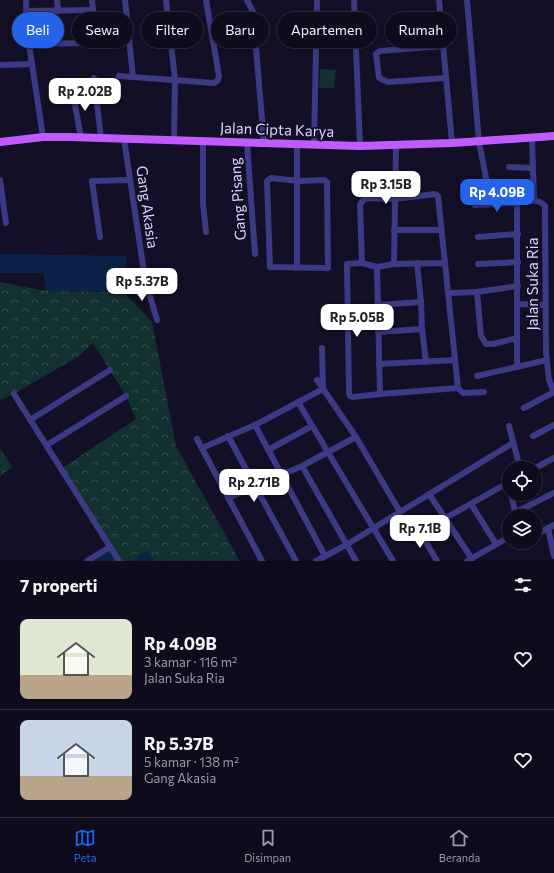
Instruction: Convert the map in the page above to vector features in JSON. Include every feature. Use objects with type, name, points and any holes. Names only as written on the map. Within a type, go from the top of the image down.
[{"type":"main road","name":"Jalan Cipta Karya","points":[[0,142],[43,137],[396,146],[479,142],[554,136]]},
{"type":"street","points":[[26,0],[26,11],[93,10]]},
{"type":"street","points":[[57,0],[58,11]]},
{"type":"street","points":[[64,43],[93,43],[96,40],[92,0]]},
{"type":"street","points":[[125,0],[133,78]]},
{"type":"street","points":[[166,0],[175,79],[174,140]]},
{"type":"street","points":[[119,76],[214,83],[218,80],[206,0]]},
{"type":"street","points":[[248,0],[253,12],[264,143]]},
{"type":"street","points":[[314,145],[317,0]]},
{"type":"street","points":[[354,0],[360,146]]},
{"type":"street","points":[[439,0],[440,12]]},
{"type":"street","points":[[467,0],[479,142],[487,183]]},
{"type":"street","points":[[29,48],[43,137]]},
{"type":"street","points":[[418,48],[380,51],[376,54],[379,78],[382,81],[388,82],[446,78]]},
{"type":"street","points":[[443,48],[452,143]]},
{"type":"street","points":[[0,64],[32,64]]},
{"type":"street","points":[[94,78],[101,138]]},
{"type":"street","points":[[72,90],[80,138]]},
{"type":"street","points":[[475,205],[517,203],[534,200],[532,138]]},
{"type":"street","name":"Gang Akasia","points":[[124,139],[144,279],[157,320]]},
{"type":"street","points":[[203,142],[203,204],[206,232]]},
{"type":"street","name":"Gang Pisang","points":[[247,143],[254,254]]},
{"type":"street","points":[[297,144],[298,268]]},
{"type":"street","points":[[394,264],[396,146]]},
{"type":"street","points":[[509,168],[532,168]]},
{"type":"street","points":[[271,178],[298,181],[324,180],[327,182],[328,268],[272,268],[269,265],[267,181],[271,178]]},
{"type":"street","points":[[0,180],[6,223]]},
{"type":"street","points":[[100,237],[92,181],[130,180]]},
{"type":"street","points":[[362,263],[360,205],[363,200],[368,198],[395,199],[435,194],[438,196],[458,388],[463,393],[484,392]]},
{"type":"street","name":"Jalan Suka Ria","points":[[534,200],[543,203],[545,206],[547,360],[549,380],[554,393]]},
{"type":"street","points":[[517,203],[517,367]]},
{"type":"street","points":[[394,230],[441,230]]},
{"type":"street","points":[[478,237],[518,234]]},
{"type":"street","points":[[478,264],[518,262]]},
{"type":"street","points":[[444,263],[394,264],[377,267],[362,263],[347,264],[349,392],[350,396],[353,397],[458,388]]},
{"type":"street","points":[[417,263],[426,362]]},
{"type":"street","points":[[377,267],[380,394]]},
{"type":"street","points":[[144,279],[173,271]]},
{"type":"street","points":[[448,293],[477,292],[518,286]]},
{"type":"street","points":[[477,292],[481,336],[486,344],[493,344],[517,338]]},
{"type":"street","points":[[378,305],[421,302]]},
{"type":"street","points":[[518,304],[542,305]]},
{"type":"street","points":[[378,332],[422,329]]},
{"type":"street","points":[[322,348],[323,389]]},
{"type":"street","points":[[379,364],[455,360]]},
{"type":"street","points":[[477,376],[547,360]]},
{"type":"street","points":[[30,420],[110,370]]},
{"type":"street","points":[[317,380],[356,437],[400,512]]},
{"type":"street","points":[[202,448],[255,425],[323,389]]},
{"type":"street","points":[[524,408],[554,393]]},
{"type":"street","points":[[14,394],[119,561]]},
{"type":"street","points":[[46,445],[126,396]]},
{"type":"street","points":[[298,402],[394,561]]},
{"type":"street","points":[[533,436],[554,424]]},
{"type":"street","points":[[255,425],[325,556]]},
{"type":"street","points":[[268,450],[312,426]]},
{"type":"street","points":[[509,426],[518,461]]},
{"type":"street","points":[[228,436],[296,561]]},
{"type":"street","points":[[228,498],[302,466],[356,437]]},
{"type":"street","points":[[197,439],[262,561]]},
{"type":"street","points":[[316,561],[346,545],[513,443]]},
{"type":"street","points":[[542,464],[554,458]]},
{"type":"street","points":[[302,466],[356,561]]},
{"type":"street","points":[[444,519],[502,487]]},
{"type":"street","points":[[525,509],[554,493]]},
{"type":"street","points":[[429,494],[469,560],[502,541]]},
{"type":"street","points":[[471,504],[496,544]]},
{"type":"street","points":[[542,531],[554,525]]},
{"type":"street","points":[[417,527],[437,561]]},
{"type":"street","points":[[548,528],[554,555]]},
{"type":"street","points":[[87,561],[110,546]]},
{"type":"green space","points":[[320,69],[336,70],[334,88],[319,88]]},
{"type":"green space","points":[[0,282],[46,291],[123,292],[152,322],[176,446],[240,561],[119,561],[61,469],[136,419],[126,396],[93,343],[79,356],[14,394],[0,400]]},
{"type":"green space","points":[[0,448],[12,467],[0,476]]},
{"type":"water","points":[[0,254],[127,256],[121,291],[46,291],[43,273],[0,273]]},
{"type":"water","points":[[108,550],[116,561],[92,561]]},
{"type":"water","points":[[148,551],[155,561],[131,561]]}]
